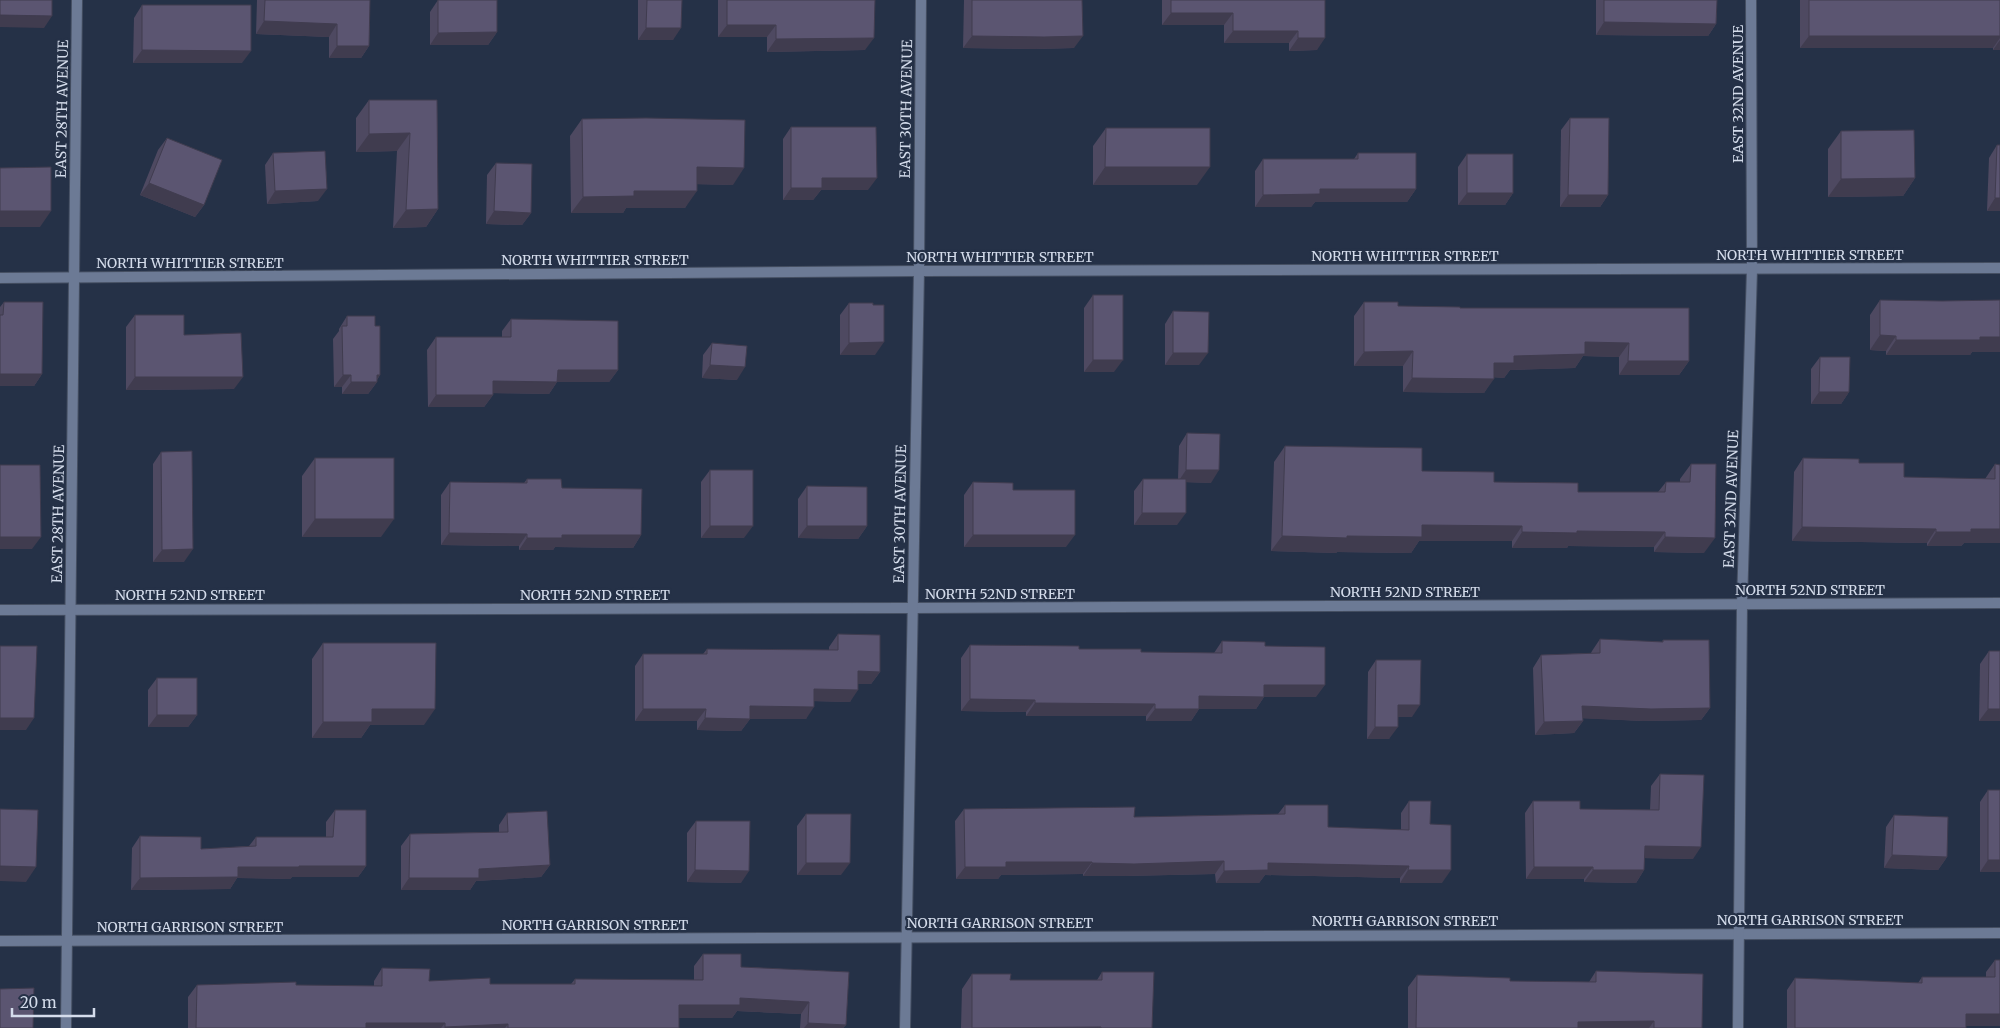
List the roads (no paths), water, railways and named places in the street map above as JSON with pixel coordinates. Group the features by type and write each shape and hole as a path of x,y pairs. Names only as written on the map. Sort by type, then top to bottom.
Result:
{"street":[{"name":"EAST 28TH AVENUE","path":"66,1028 77,0"},
{"name":"EAST 30TH AVENUE","path":"905,1028 905,938 919,271 921,0"},
{"name":"EAST 32ND AVENUE","path":"1738,1028 1742,604 1752,269 1751,0"},
{"name":"NORTH WHITTIER STREET","path":"0,278 919,271 2000,268"},
{"name":"NORTH 52ND STREET","path":"0,610 2000,603"},
{"name":"NORTH GARRISON STREET","path":"0,941 2000,933"}]}
